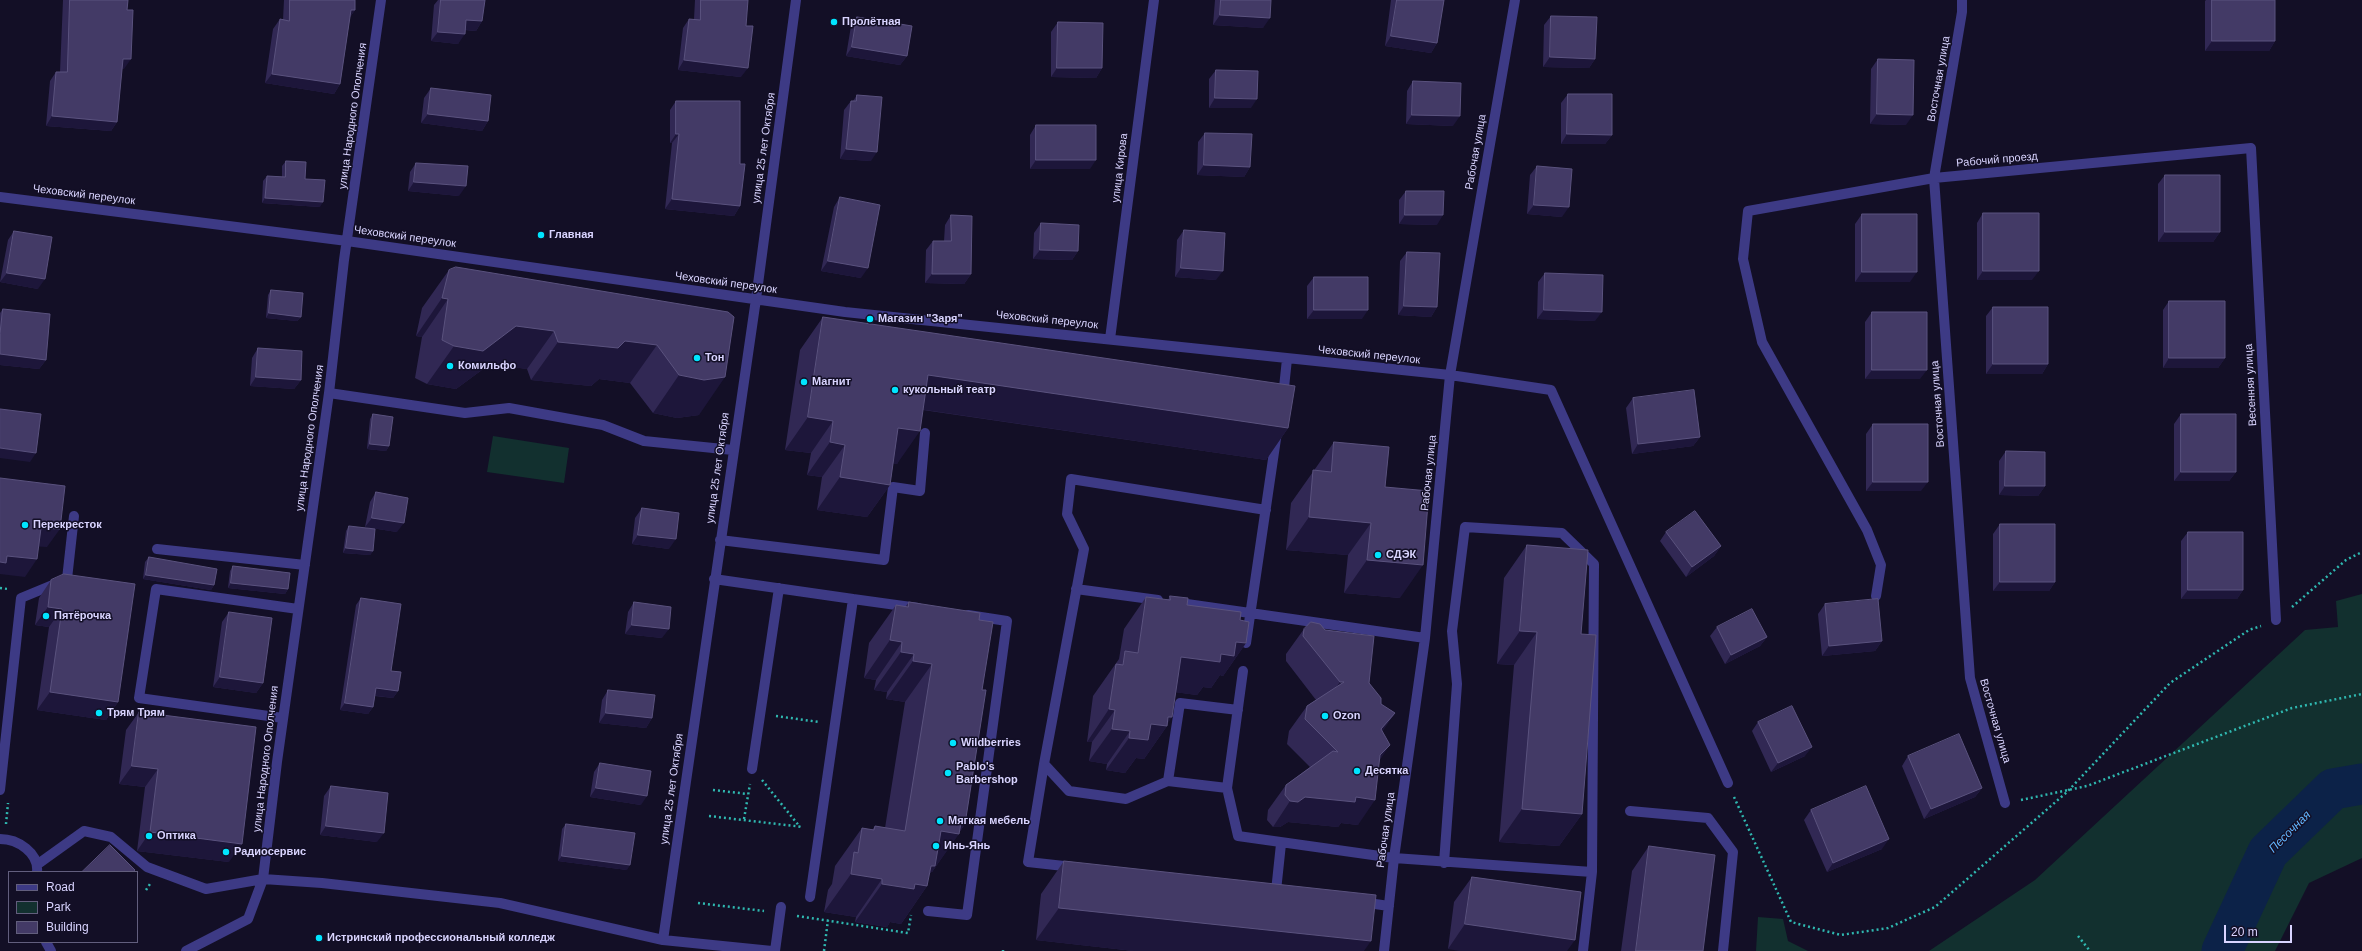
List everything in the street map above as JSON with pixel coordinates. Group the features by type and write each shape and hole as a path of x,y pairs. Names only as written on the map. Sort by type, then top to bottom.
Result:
{"street":[{"name":"улица Народного Ополчения","path":"186,951 248,920 263,878 283,718 329,393 347,241 381,0"},
{"name":"улица 25 лет Октября","path":"663,940 714,579 756,299 796,0"},
{"name":"улица Кирова","path":"1110,338 1154,0"},
{"name":"Рабочая улица","path":"1384,951 1394,858 1425,638 1450,375 1515,0"},
{"name":"Восточная улица","path":"1962,0 1962,12 1934,178 1970,678 2005,803"},
{"name":"Рабочий проезд","path":"1876,596 1881,564 1867,530 1762,342 1743,259 1748,212 1934,178 2251,148"},
{"name":"Весенняя улица","path":"2251,148 2276,620"},
{"name":"Чеховский переулок","path":"0,196 347,241 845,312 1110,338 1287,359 1450,375 1551,390 1728,783"},
{"path":"1281,406 1287,359"},
{"path":"329,393 465,413 509,408 603,425 644,441 733,450"},
{"path":"1246,643 1279,420"},
{"path":"720,540 884,560 893,487 920,491 925,433"},
{"path":"1082,868 1028,862 1044,764 1084,549 1067,514 1072,479 1266,510"},
{"path":"0,790 22,598 67,579 74,516"},
{"path":"1444,863 1457,684 1452,631 1465,527 1562,533 1594,564 1592,872 1583,951"},
{"path":"156,549 304,565"},
{"path":"714,579 930,610"},
{"path":"752,769 779,588"},
{"path":"283,718 139,698 156,589 298,609"},
{"path":"1076,589 1425,638"},
{"path":"810,897 853,599"},
{"path":"928,911 967,915 1006,621 960,614"},
{"path":"1243,672 1227,788 1238,836 1281,844 1394,858 1444,863 1592,872"},
{"path":"1168,781 1180,703 1238,710"},
{"path":"1044,764 1069,791 1126,799 1168,781 1227,788"},
{"path":"1630,811 1708,818 1733,852 1723,951"},
{"path":"0,839 25,846 38,868 84,831 111,837 147,867 206,889 263,878 322,883 500,903 663,940 772,951"},
{"path":"1276,891 1281,844"},
{"path":"1353,901 1389,906"},
{"path":"776,951 780,910"}],"path":[{"path":"1728,783 1791,922 1841,935 1888,928 1935,907 2067,792 2170,683 2249,630 2276,620 2346,560 2362,552"},
{"path":"2005,803 2067,792 2292,708 2362,694"},
{"path":"761,713 835,725"},
{"path":"744,819 752,769"},
{"path":"752,769 800,827"},
{"path":"713,790 748,794"},
{"path":"709,816 744,819 820,830"},
{"path":"698,903 780,910 828,920 908,933 912,909 928,911"},
{"path":"824,951 828,920"},
{"path":"2078,936 2090,951"}],"green space":[{"path":"493,436 569,448 564,483 487,472"},
{"path":"2362,594 2362,858 2309,883 2275,951 1929,951 2035,880 2305,630 2338,627 2336,601"},
{"path":"1758,917 1783,919 1788,941 1808,951 1756,951"}],"building":[{"path":"70,0 128,0 127,10 133,10 131,59 123,59 117,122 52,116 56,72 67,72"},
{"path":"290,0 355,0 355,10 351,10 340,84 272,74 280,19 289,21"},
{"path":"441,0 485,0 482,21 466,20 465,34 438,32"},
{"path":"701,0 748,0 746,26 753,26 748,68 684,60 689,19 700,20"},
{"path":"1221,0 1271,0 1270,18 1220,15"},
{"path":"1397,0 1444,0 1437,43 1391,36"},
{"path":"2212,0 2275,0 2275,41 2212,41"},
{"path":"1551,16 1597,17 1595,59 1550,57"},
{"path":"857,17 912,26 907,56 852,47"},
{"path":"1058,22 1103,23 1102,68 1057,68"},
{"path":"1878,59 1914,60 1913,115 1877,114"},
{"path":"1216,70 1258,71 1257,99 1215,98"},
{"path":"1413,81 1461,83 1460,116 1412,115"},
{"path":"431,88 491,95 488,121 428,114"},
{"path":"1568,94 1612,94 1612,135 1567,134"},
{"path":"857,95 882,97 877,152 846,149 851,101 856,101"},
{"path":"676,101 740,101 740,164 745,164 740,206 672,199 679,134 676,134"},
{"path":"1036,125 1096,125 1096,160 1036,160"},
{"path":"1205,133 1252,134 1250,167 1204,165"},
{"path":"286,161 306,162 305,179 325,180 323,202 265,198 267,176 285,177"},
{"path":"416,163 468,166 466,186 414,182"},
{"path":"1537,166 1572,169 1569,207 1534,205"},
{"path":"2165,175 2220,175 2220,232 2165,232"},
{"path":"1406,191 1444,191 1443,215 1405,215"},
{"path":"840,197 880,205 868,268 828,261"},
{"path":"1983,213 2039,213 2039,271 1983,271"},
{"path":"1862,214 1917,214 1917,272 1862,272"},
{"path":"951,215 972,216 971,274 932,274 933,241 951,241"},
{"path":"1041,223 1079,225 1078,251 1040,250"},
{"path":"1184,230 1225,233 1223,271 1181,268"},
{"path":"14,231 52,237 45,279 7,273"},
{"path":"1407,252 1440,253 1437,307 1404,306"},
{"path":"456,267 728,312 734,317 725,377 704,380 679,375 657,345 625,341 618,348 558,342 554,331 516,326 483,351 454,346 442,340 448,299 442,298 449,270"},
{"path":"1545,273 1603,275 1602,312 1544,310"},
{"path":"1314,277 1368,277 1368,310 1314,310"},
{"path":"271,290 303,293 301,317 269,313"},
{"path":"2169,301 2225,301 2225,358 2169,358"},
{"path":"1993,307 2048,307 2048,364 1993,364"},
{"path":"3,309 50,314 46,360 0,354 0,334"},
{"path":"1872,312 1927,312 1927,370 1872,370"},
{"path":"823,317 1295,386 1288,428 928,375 920,431 898,428 890,485 840,477 845,445 830,442 833,421 808,417"},
{"path":"258,348 302,351 301,380 256,377"},
{"path":"1694,390 1700,437 1638,444 1633,398"},
{"path":"0,409 41,414 36,453 0,448"},
{"path":"373,414 393,417 389,446 370,444"},
{"path":"2181,414 2236,414 2236,472 2181,472"},
{"path":"1873,424 1928,424 1928,482 1873,482"},
{"path":"1334,442 1389,447 1385,487 1429,491 1423,565 1367,560 1371,523 1309,517 1313,470 1331,472"},
{"path":"2006,451 2045,452 2045,486 2005,486"},
{"name":"Перекресток","path":"0,478 65,486 60,529 41,528 37,559 7,556 6,563 0,562"},
{"path":"376,492 408,498 404,523 372,518"},
{"path":"642,508 679,513 676,539 638,535"},
{"path":"1695,511 1721,546 1692,567 1666,532"},
{"path":"2000,524 2055,524 2055,582 2000,582"},
{"path":"349,526 375,529 373,551 346,548"},
{"path":"2188,532 2243,532 2243,590 2188,590"},
{"path":"1527,545 1588,550 1581,634 1596,635 1582,814 1522,809 1537,632 1520,631"},
{"path":"149,557 217,569 214,585 146,575"},
{"path":"233,566 290,573 288,589 231,583"},
{"path":"64,574 135,584 118,702 50,692 62,609 48,607 51,580"},
{"path":"1170,596 1188,598 1187,605 1241,612 1240,620 1249,622 1246,643 1236,642 1234,656 1221,654 1220,662 1181,657 1172,717 1168,717 1167,726 1151,724 1148,740 1129,738 1130,731 1112,729 1115,710 1109,709 1116,664 1123,665 1125,651 1138,653 1146,597 1170,600"},
{"path":"361,598 401,604 391,671 401,672 398,691 376,688 373,707 345,703"},
{"path":"1878,599 1882,641 1829,646 1825,604"},
{"path":"634,602 671,607 669,629 632,625"},
{"path":"909,602 980,613 979,620 993,622 982,690 986,690 965,824 961,823 959,834 941,831 935,866 931,866 927,886 915,884 914,889 882,884 882,879 851,874 854,852 858,853 862,828 874,830 875,826 905,831 932,664 913,661 914,654 901,652 902,642 890,640 896,605 908,607"},
{"path":"1752,609 1767,637 1731,655 1717,627"},
{"path":"229,612 272,618 263,683 220,677"},
{"path":"1311,622 1320,624 1325,630 1374,636 1369,683 1381,698 1381,704 1395,713 1381,729 1390,745 1380,755 1375,800 1356,797 1355,802 1305,797 1298,802 1290,801 1285,795 1286,785 1333,751 1338,752 1305,719 1307,706 1344,682 1340,682 1303,636 1304,629"},
{"path":"608,690 655,695 652,718 606,713"},
{"path":"1792,706 1812,747 1778,763 1758,722"},
{"path":"139,712 256,727 242,844 150,832 158,769 132,766"},
{"path":"1959,734 1982,788 1931,809 1908,756"},
{"path":"600,763 651,771 647,796 596,788"},
{"path":"331,786 388,793 384,833 326,826"},
{"path":"1866,786 1889,839 1833,863 1811,810"},
{"path":"566,824 635,833 630,865 562,856"},
{"path":"110,845 135,870 134,871 83,871"},
{"path":"1649,846 1715,855 1703,951 1636,951"},
{"path":"1064,861 1376,895 1371,941 1059,908"},
{"path":"1472,877 1581,892 1575,940 1465,924"}],"waterway":[{"name":"Песочная","path":"2222,951 2268,852 2333,789 2362,784"}],"place":[{"name":"Пролётная","path":"834,22"},
{"name":"Главная","path":"541,235"},
{"name":"Магазин \"Заря\"","path":"870,319"},
{"name":"Тон","path":"697,358"},
{"name":"Комильфо","path":"450,366"},
{"name":"Магнит","path":"804,382"},
{"name":"кукольный театр","path":"895,390"},
{"name":"Перекресток","path":"25,525"},
{"name":"СДЭК","path":"1378,555"},
{"name":"Пятёрочка","path":"46,616"},
{"name":"Трям Трям","path":"99,713"},
{"name":"Ozon","path":"1325,716"},
{"name":"Wildberries","path":"953,743"},
{"name":"Десятка","path":"1357,771"},
{"name":"Pablo's Barbershop","path":"948,773"},
{"name":"Мягкая мебель","path":"940,821"},
{"name":"Оптика","path":"149,836"},
{"name":"Инь-Янь","path":"936,846"},
{"name":"Радиосервис","path":"226,852"},
{"name":"Истринский профессиональный колледж","path":"319,938"}]}
